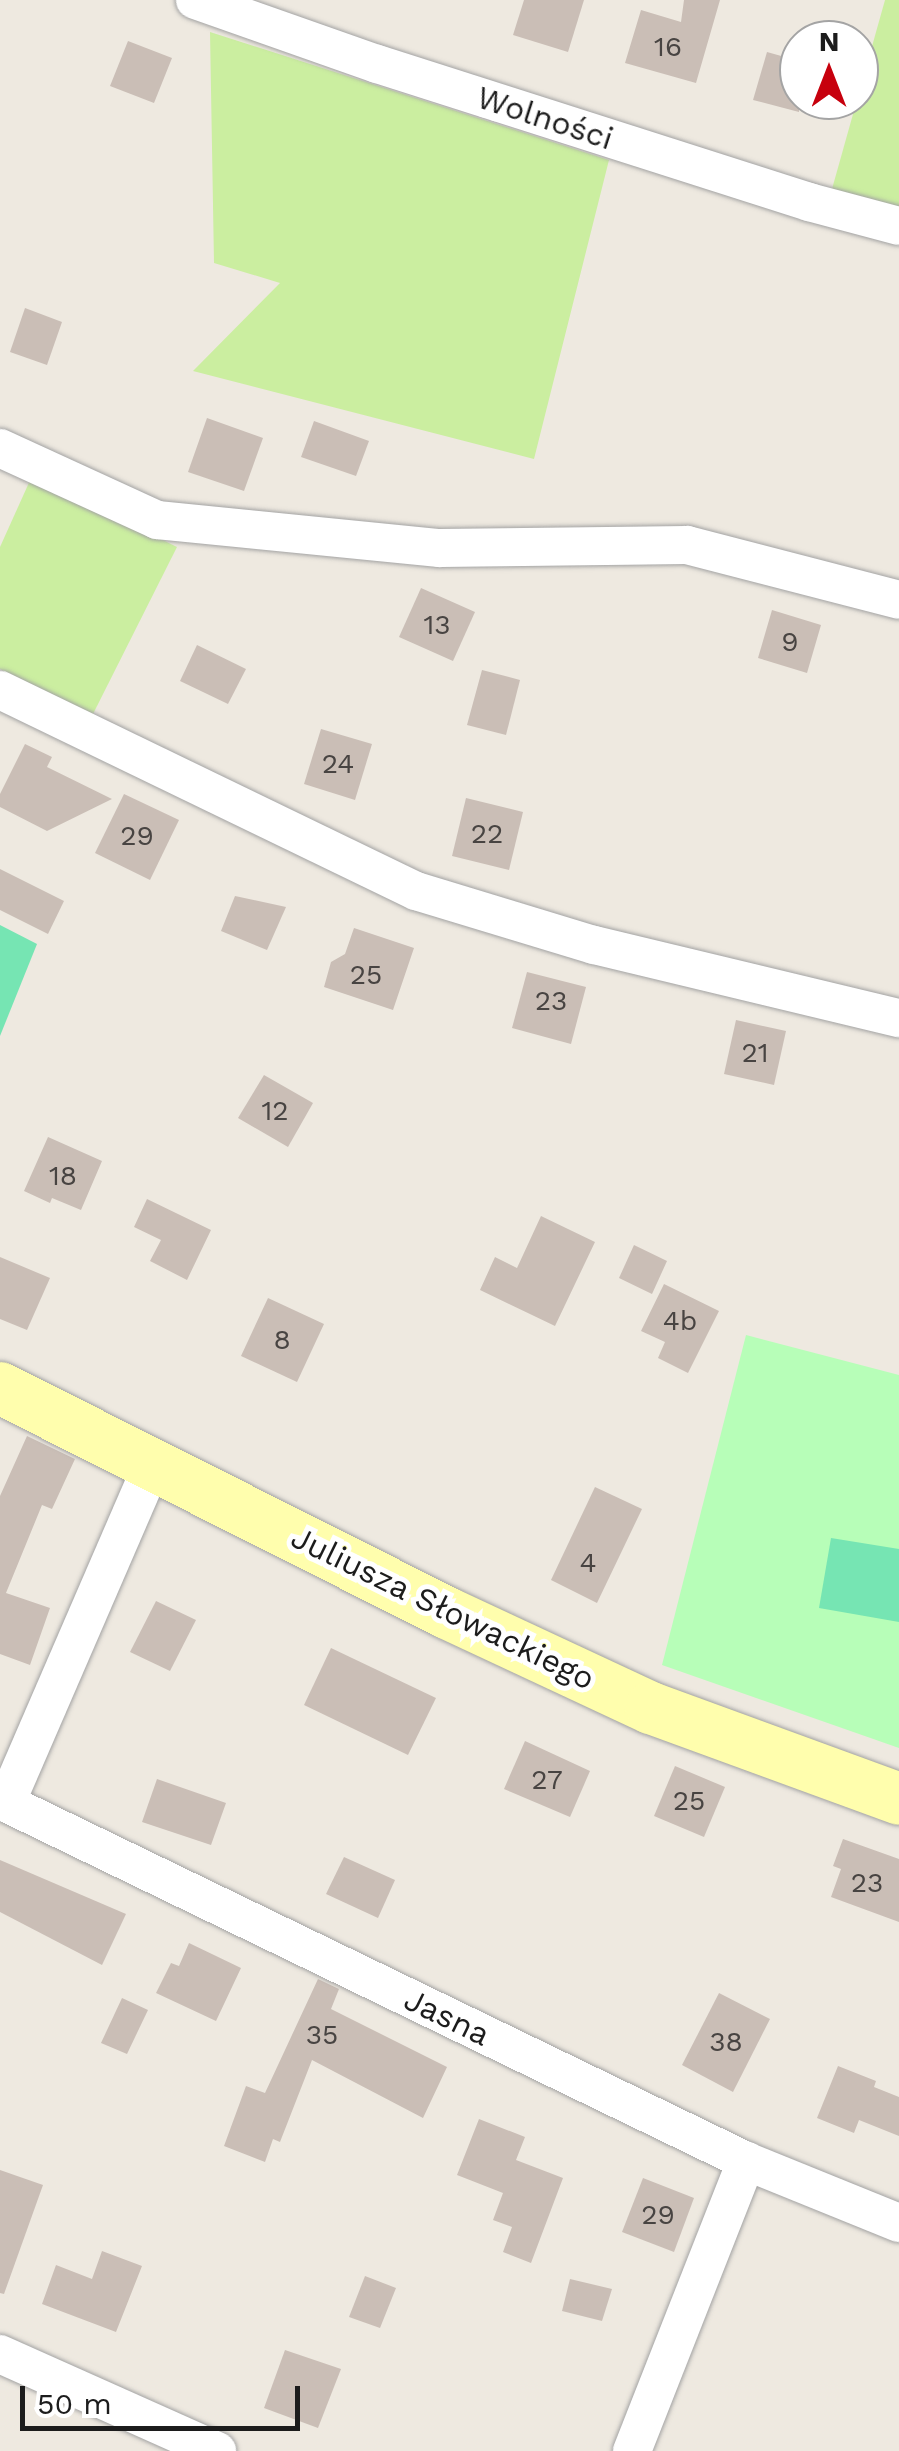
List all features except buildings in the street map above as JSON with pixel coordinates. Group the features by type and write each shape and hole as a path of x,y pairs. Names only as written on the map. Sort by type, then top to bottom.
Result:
{"street":[{"name":"Wolności","path":"195,0 528,112 809,202 899,226"},
{"path":"0,448 157,520 440,548 687,545 899,600"},
{"path":"0,690 416,892 594,945 899,1018"},
{"name":"Juliusza Słowackiego","path":"0,1388 446,1613 651,1708 899,1799"},
{"path":"3,1802 153,1464"},
{"name":"Jasna","path":"3,1802 746,2161 899,2223"},
{"path":"632,2451 746,2161"},
{"path":"0,2354 217,2451"}],"green space":[{"path":"885,0 899,0 899,209 832,189 851,120 879,120 879,21"},
{"path":"210,32 609,160 534,459 193,371 280,283 214,263"},
{"path":"32,476 177,547 92,716 0,669 0,547"},
{"path":"0,925 37,944 0,1036"},
{"path":"746,1335 899,1375 899,1748 662,1665"},
{"path":"831,1538 899,1549 899,1622 819,1608"}]}
